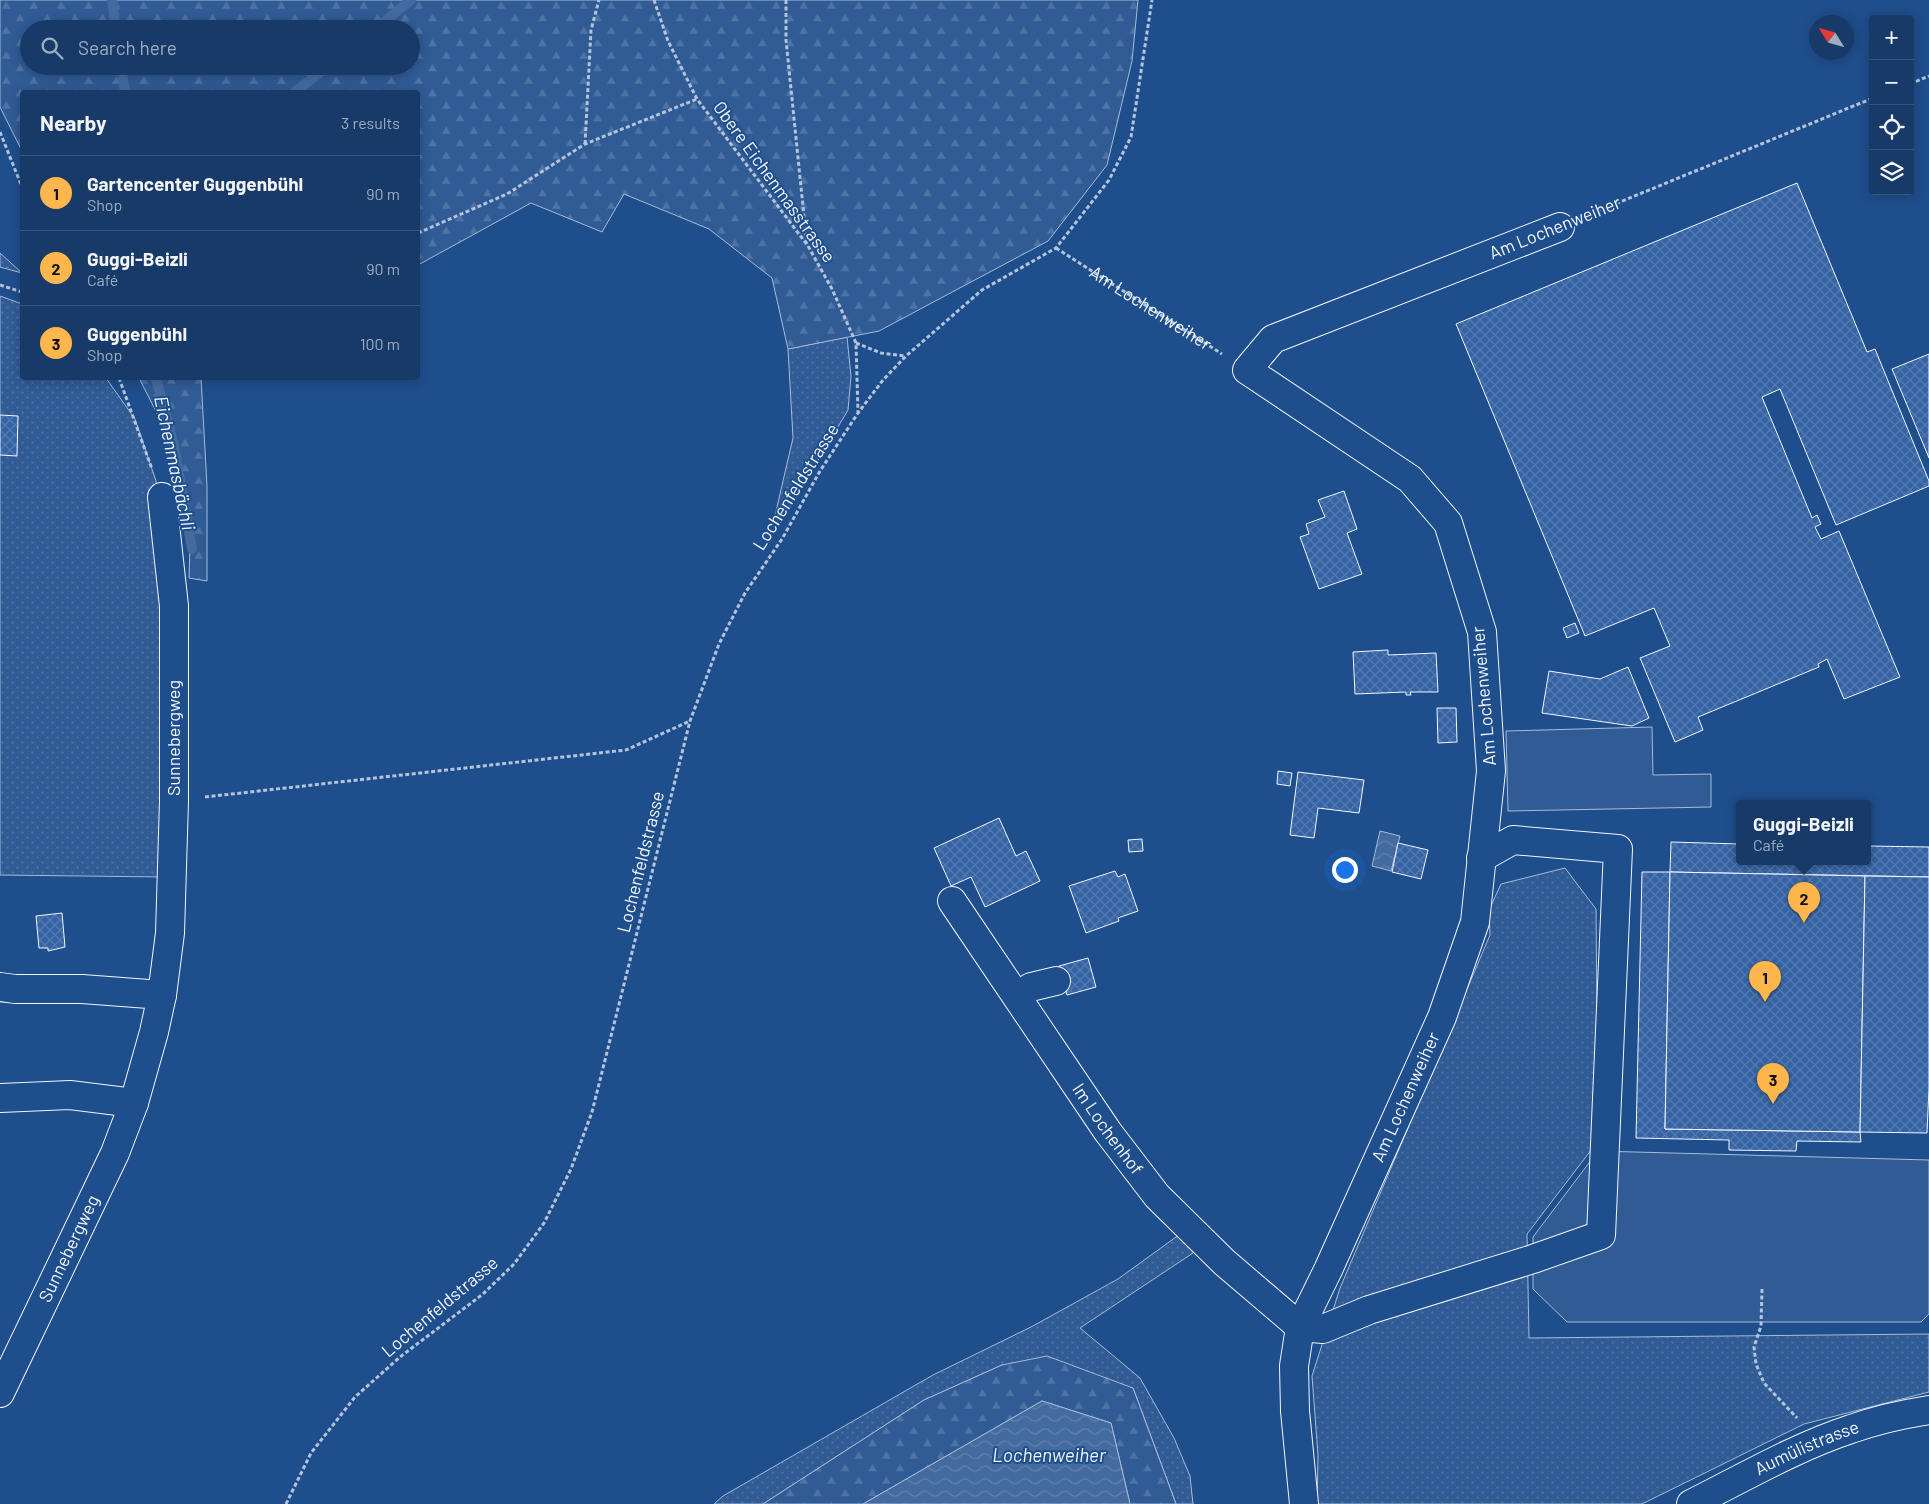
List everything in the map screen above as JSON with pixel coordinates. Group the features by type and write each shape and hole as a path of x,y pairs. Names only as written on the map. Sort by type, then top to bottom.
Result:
{"street":[{"name":"Am Lochenweiher","path":"1304,1504 1295,1411 1294,1366 1300,1327 1328,1270 1442,1018 1475,922 1491,771 1482,632 1448,523 1410,479 1247,370 1273,339 1560,227"},
{"name":"Sunnebergweg","path":"0,1393 115,1153 134,1103 154,1032 162,995 170,933 174,801 174,606 162,497"},
{"path":"1300,1327 1323,1330 1369,1310 1533,1259 1601,1234 1618,849 1513,840 1481,858"},
{"name":"Im Lochenhof","path":"952,900 1108,1132 1157,1196 1224,1262 1300,1327"},
{"path":"1018,996 1031,987 1056,981"},
{"path":"0,987 15,989 82,989 162,995"},
{"path":"0,1098 70,1096 134,1103"},
{"name":"Aumülistrasse","path":"1692,1504 1819,1442 1850,1429 1929,1410"}],"path":[{"path":"585,144 591,30 598,0"},
{"name":"Obere Eichenmasstrasse","path":"654,0 668,41 698,99 808,246 832,289 856,343 858,413"},
{"path":"786,0 786,40 808,246"},
{"path":"1056,248 1109,180 1132,137 1152,0"},
{"path":"1914,82 1929,76"},
{"path":"420,233 506,194 585,144 698,99"},
{"name":"Am Lochenweiher","path":"1560,227 1869,100"},
{"path":"0,132 20,181"},
{"name":"Lochenfeldstrasse","path":"286,1504 310,1453 355,1396 400,1357 483,1294 514,1264 544,1223 571,1169 592,1112 690,721 719,644 745,593 782,539 820,471 858,413 883,380 906,356 982,290 1056,248"},
{"name":"Am Lochenweiher","path":"1056,248 1247,370"},
{"path":"0,285 20,291"},
{"path":"856,343 881,353 906,356"},
{"path":"120,380 162,497"},
{"path":"174,801 626,750 690,721"},
{"path":"1762,1289 1761,1326 1754,1347 1756,1364 1764,1383 1819,1442"}],"green space":[{"path":"0,0 1138,0 1132,61 1107,165 1048,241 879,331 788,349 772,278 709,229 624,194 602,232 531,203 420,264 420,90 20,90 20,147 0,107"},
{"path":"0,253 20,272 0,267"},
{"path":"0,296 20,303 20,380 107,380 135,419 156,481 169,603 164,877 0,875"},
{"path":"847,337 851,376 848,410 780,524 773,524 793,438 788,349"},
{"path":"140,380 201,380 207,486 207,581 189,578 191,517 172,443"},
{"path":"1565,868 1596,909 1598,1141 1527,1234 1529,1338 1929,1334 1929,1392 1804,1424 1642,1504 1317,1504 1318,1455 1312,1376 1340,1288 1490,935 1489,910 1501,884"},
{"path":"1183,1232 1199,1249 1080,1328 1140,1378 1174,1438 1190,1476 1193,1504 1176,1504 1133,1388 1002,1365 924,1400 763,1504 714,1504 723,1496 933,1375 1031,1327 1118,1279"},
{"path":"1047,1356 1133,1388 1176,1504 1130,1504 1111,1423 1042,1401 863,1504 763,1504 924,1400 1002,1365"}],"shaded area":[{"path":"1652,727 1653,775 1711,774 1711,807 1508,811 1506,731"},
{"path":"1598,1151 1929,1160 1929,1314 1921,1322 1567,1322 1533,1289 1533,1237"}],"water":[{"path":"1380,831 1400,836 1391,871 1372,866"},
{"name":"Lochenweiher","path":"1042,1401 1111,1423 1130,1504 863,1504"}],"building":[{"path":"1797,183 1867,352 1875,349 1929,481 1929,486 1836,525 1780,389 1762,397 1812,518 1817,515 1821,524 1815,527 1821,539 1839,531 1900,677 1844,699 1827,659 1818,664 1819,667 1698,717 1703,730 1675,742 1640,658 1670,646 1654,608 1585,636 1456,324"},
{"path":"1929,354 1929,458 1892,369"},
{"path":"0,415 18,416 17,456 0,455"},
{"path":"1344,491 1357,529 1347,533 1362,574 1319,589 1300,537 1309,534 1306,524 1325,517 1318,500"},
{"path":"1575,623 1579,633 1567,638 1563,628"},
{"path":"1388,650 1388,655 1436,653 1438,692 1410,692 1411,695 1406,695 1406,692 1355,694 1353,652"},
{"path":"1628,667 1649,718 1632,726 1542,713 1549,671 1600,679"},
{"path":"1437,708 1456,708 1457,742 1438,743"},
{"path":"1278,771 1292,773 1290,786 1277,784"},
{"path":"1298,772 1364,780 1359,813 1318,808 1314,838 1290,835"},
{"path":"999,818 1016,856 1026,851 1040,881 985,907 971,877 951,886 934,848"},
{"path":"1142,839 1143,851 1129,852 1128,840"},
{"path":"1671,842 1736,844 1736,865 1871,865 1871,846 1929,847 1929,877 1670,872"},
{"path":"1398,843 1428,850 1421,879 1392,872"},
{"path":"1115,871 1118,877 1125,874 1138,911 1118,918 1119,921 1086,933 1069,886"},
{"path":"1642,872 1670,872 1665,1129 1860,1132 1861,1142 1797,1141 1796,1151 1729,1150 1729,1140 1636,1138"},
{"path":"1670,872 1865,876 1860,1132 1665,1129"},
{"path":"1865,876 1929,877 1929,1088 1927,1133 1860,1132"},
{"path":"62,913 65,947 48,951 48,948 39,948 36,916"},
{"path":"1088,958 1096,987 1067,995 1059,966"}],"waterway":[{"name":"Eichenmasbächli","path":"112,0 115,20"},
{"path":"386,20 411,0"},
{"name":"Eichenmasbächli","path":"122,75 125,90"},
{"path":"298,90 317,75"},
{"name":"Eichenmasbächli","path":"157,380 174,446 192,549"}],"place":[{"name":"Guggi-Beizli","path":"1804,923"},
{"name":"Gartencenter Guggenbühl","path":"1765,1002"},
{"name":"Guggenbühl","path":"1773,1104"}]}
